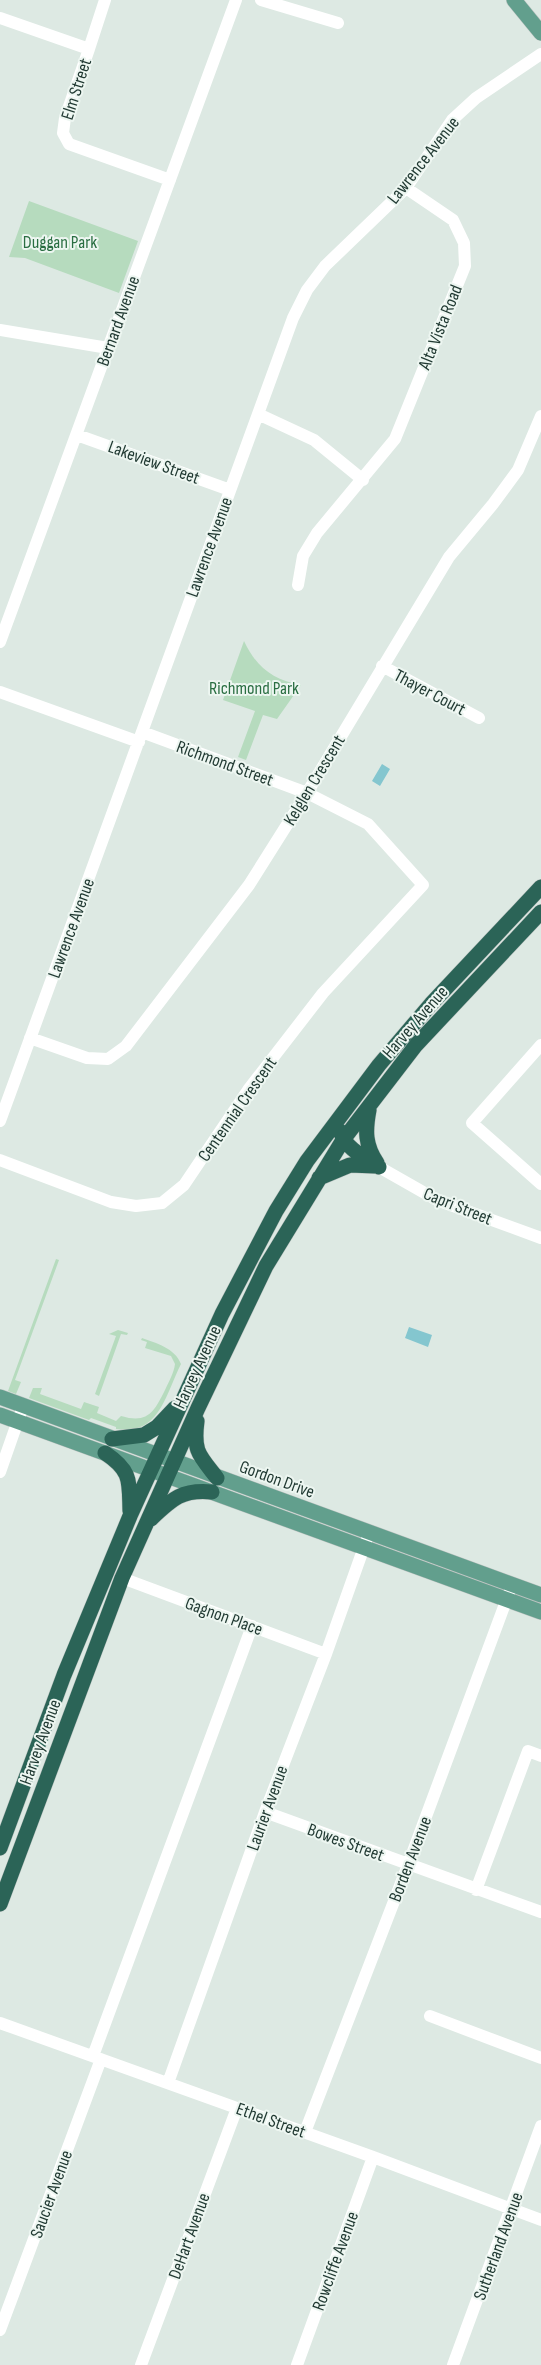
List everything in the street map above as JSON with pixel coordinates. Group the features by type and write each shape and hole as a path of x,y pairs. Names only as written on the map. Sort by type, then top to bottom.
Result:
{"highway":[{"name":"Harvey Avenue","path":"0,1848 64,1675 130,1516 222,1314 272,1218 307,1160 420,1017 541,887"},
{"name":"Harvey Avenue","path":"0,1904 122,1578 198,1408 266,1266 343,1140 416,1044 541,912"},
{"path":"369,1106 365,1132 367,1147 379,1167"},
{"path":"341,1115 339,1130 343,1140 357,1153 379,1167"},
{"path":"319,1178 350,1165 362,1164 379,1167"},
{"path":"130,1516 127,1475 121,1463 108,1446 144,1435 157,1427 183,1399"},
{"path":"146,1524 170,1501 181,1494 215,1485 194,1442 198,1408"}],"main road":[{"path":"514,0 541,33"},
{"name":"Gordon Drive","path":"0,1397 23,1405 108,1446"},
{"name":"Gordon Drive","path":"0,1414 18,1421 108,1446 366,1540 506,1600 541,1612"},
{"name":"Gordon Drive","path":"366,1540 512,1584 541,1595"}],"street":[{"path":"89,49 105,0"},
{"name":"Bernard Avenue","path":"0,642 236,0"},
{"path":"261,0 338,23"},
{"name":"Elm Street","path":"0,18 89,49 65,118 63,134 69,144 170,180"},
{"name":"Lawrence Avenue","path":"0,1121 293,318 307,290 325,266 406,188 452,120 476,98 541,54"},
{"name":"Alta Vista Road","path":"298,585 303,556 317,533 363,480 395,439 465,266 464,243 453,220 406,188"},
{"path":"0,330 108,348"},
{"path":"258,414 314,440 363,480"},
{"name":"Kelglen Crescent","path":"30,1038 87,1058 108,1059 126,1046 249,885 307,793 448,557 493,504 518,470 541,416"},
{"name":"Lakeview Street","path":"77,435 230,490"},
{"name":"Thayer Court","path":"382,666 479,718"},
{"name":"Richmond Street","path":"0,692 307,793 368,824 423,885"},
{"name":"Centennial Crescent","path":"0,1160 111,1202 136,1206 162,1204 184,1185 248,1090 323,993 423,885"},
{"path":"541,1045 472,1123 541,1184"},
{"name":"Capri Street","path":"379,1167 437,1200 541,1238"},
{"path":"0,1472 23,1405"},
{"name":"Laurier Avenue","path":"168,2083 265,1812 326,1654 366,1540"},
{"name":"Gagnon Place","path":"122,1578 326,1654"},
{"name":"Borden Avenue","path":"305,2132 408,1865 512,1584"},
{"name":"Saucier Avenue","path":"0,2330 252,1626"},
{"path":"476,1890 528,1751 541,1756"},
{"name":"Bowes Street","path":"265,1812 541,1912"},
{"path":"430,2016 541,2058"},
{"name":"Ethel Street","path":"0,2023 305,2132 541,2220"},
{"name":"DeHart Avenue","path":"140,2365 237,2108"},
{"name":"Sutherland Avenue","path":"454,2365 541,2126"},
{"name":"Rowcliffe Avenue","path":"297,2365 373,2157"}],"green space":[{"name":"Duggan Park","path":"29,201 138,241 119,293 25,258 9,257"},
{"name":"Richmond Park","path":"244,641 254,658 266,671 282,680 301,685 277,719 263,715 246,760 238,757 255,711 223,700"},
{"path":"56,1259 59,1260 15,1380 21,1382 16,1394 8,1391"},
{"path":"118,1330 128,1333 127,1335 121,1334 99,1396 95,1394 116,1336 109,1334"},
{"path":"142,1338 170,1350 181,1364 159,1411 142,1426 130,1430 116,1429 116,1427 91,1418 89,1420 29,1398 33,1388 42,1388 40,1394 81,1409 84,1402 99,1407 97,1413 116,1421 121,1416 130,1418 144,1417 157,1404 174,1371 175,1364 171,1356 145,1348 147,1342 141,1340"}],"water":[{"path":"382,764 390,769 380,786 372,781"},
{"path":"409,1327 432,1335 428,1347 405,1338"}]}
